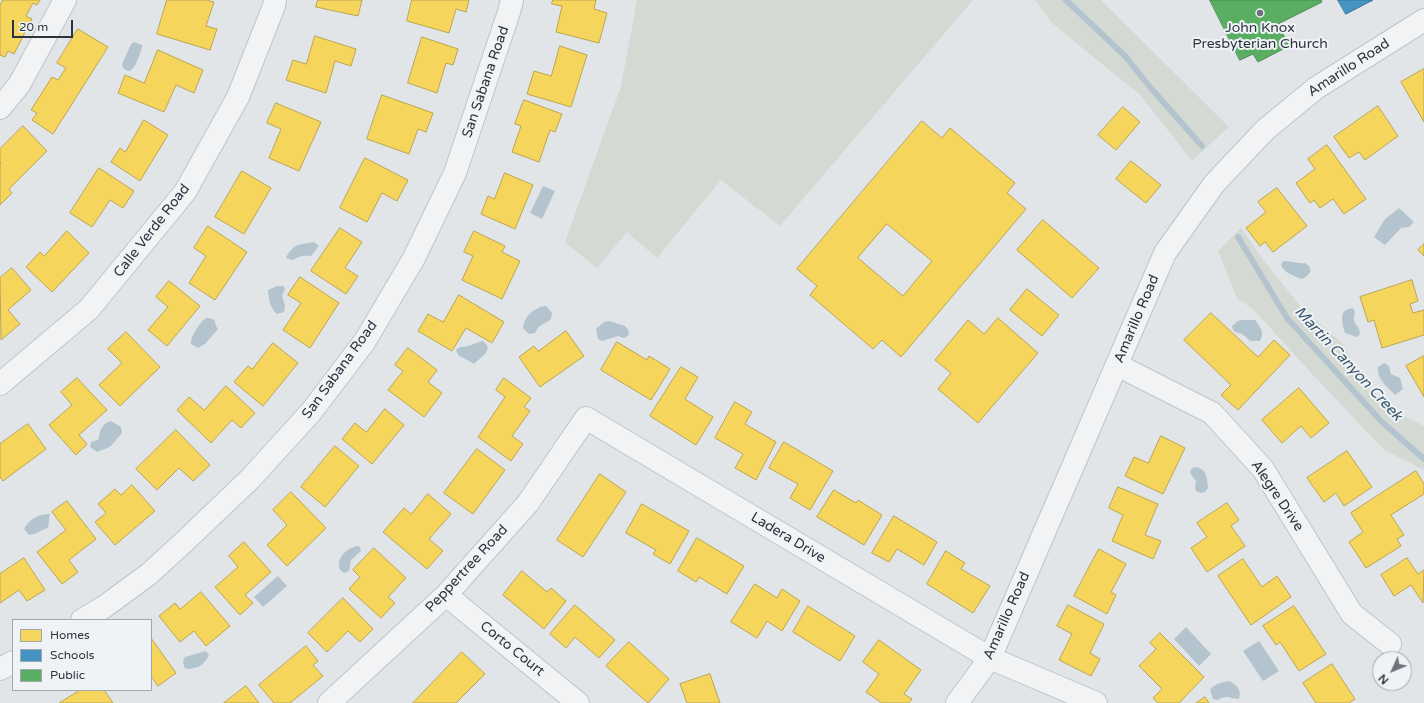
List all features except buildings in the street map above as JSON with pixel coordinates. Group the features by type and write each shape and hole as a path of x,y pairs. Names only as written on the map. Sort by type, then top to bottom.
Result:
{"street":[{"path":"0,108 19,86 65,0"},
{"name":"Calle Verde Road","path":"0,384 89,309 185,192 238,97 274,6 275,0"},
{"name":"San Sabana Road","path":"84,619 104,607 149,574 186,541 251,478 311,412 365,341 414,258 455,174 512,0"},
{"name":"Amarillo Road","path":"957,703 990,658 1165,253 1214,184 1265,130 1316,88 1424,20"},
{"name":"Alegre Drive","path":"1117,365 1212,413 1263,469 1352,614 1390,644"},
{"name":"Ladera Drive","path":"586,418 990,658 1096,703"},
{"name":"Peppertree Road","path":"329,703 446,595 528,503 586,418"},
{"name":"Corto Court","path":"446,595 578,703"},
{"path":"0,669 12,663"}],"shaded area":[{"path":"637,0 973,0 780,226 721,180 657,258 627,232 597,268 565,242 621,86"},
{"path":"1035,0 1101,0 1229,127 1192,161 1141,96 1052,23"},
{"path":"134,42 142,45 142,48 135,65 128,71 123,68 122,64 131,44"},
{"path":"543,186 555,191 542,219 530,213"},
{"path":"1399,208 1414,222 1409,227 1401,228 1385,245 1374,237 1385,219"},
{"path":"1241,228 1264,261 1301,307 1343,344 1363,381 1393,410 1424,426 1424,470 1384,450 1254,310 1237,298 1218,251"},
{"path":"314,242 319,246 311,256 301,256 293,260 286,258 288,253 294,247 301,244"},
{"path":"1283,261 1305,263 1309,266 1311,271 1302,279 1284,270 1281,265"},
{"path":"277,286 284,286 285,290 282,295 285,306 284,312 277,314 270,304 268,290"},
{"path":"546,306 552,313 551,319 541,326 535,333 529,334 523,328 525,320 534,310"},
{"path":"1353,308 1355,312 1354,321 1359,328 1360,334 1357,337 1345,333 1342,317 1344,312"},
{"path":"206,318 214,320 218,329 205,344 198,348 191,344 191,341 196,330"},
{"path":"1255,320 1262,332 1260,341 1250,341 1242,334 1233,330 1232,326 1238,321"},
{"path":"609,321 625,326 629,331 628,336 624,338 618,336 602,341 598,339 596,329 604,322"},
{"path":"483,341 488,347 486,353 474,364 458,355 456,350 460,347"},
{"path":"1384,363 1389,366 1391,374 1400,378 1403,389 1395,395 1383,382 1379,375 1378,367"},
{"path":"111,421 121,427 122,433 110,447 97,452 90,447 91,442 98,440 103,426"},
{"path":"1195,467 1199,468 1206,474 1208,488 1205,492 1201,493 1196,491 1196,481 1191,472 1191,469"},
{"path":"50,514 48,528 29,535 24,529 29,522 35,518"},
{"path":"357,546 360,547 361,551 351,560 349,571 344,573 340,570 340,558 349,549"},
{"path":"278,576 287,586 263,607 254,597"},
{"path":"1186,627 1211,654 1199,666 1174,639"},
{"path":"1259,641 1279,671 1263,681 1243,651"},
{"path":"206,651 209,655 201,665 191,669 184,667 183,661 185,657"},
{"path":"1229,681 1239,690 1239,699 1226,697 1218,700 1213,699 1210,690 1218,684"}],"waterway":[{"name":"Martin Canyon Creek","path":"1066,0 1126,57 1149,86 1202,146"},
{"name":"Martin Canyon Creek","path":"1238,237 1287,318 1382,422 1424,459"}],"place":[{"name":"John Knox Presbyterian Church","path":"1260,13"}]}
